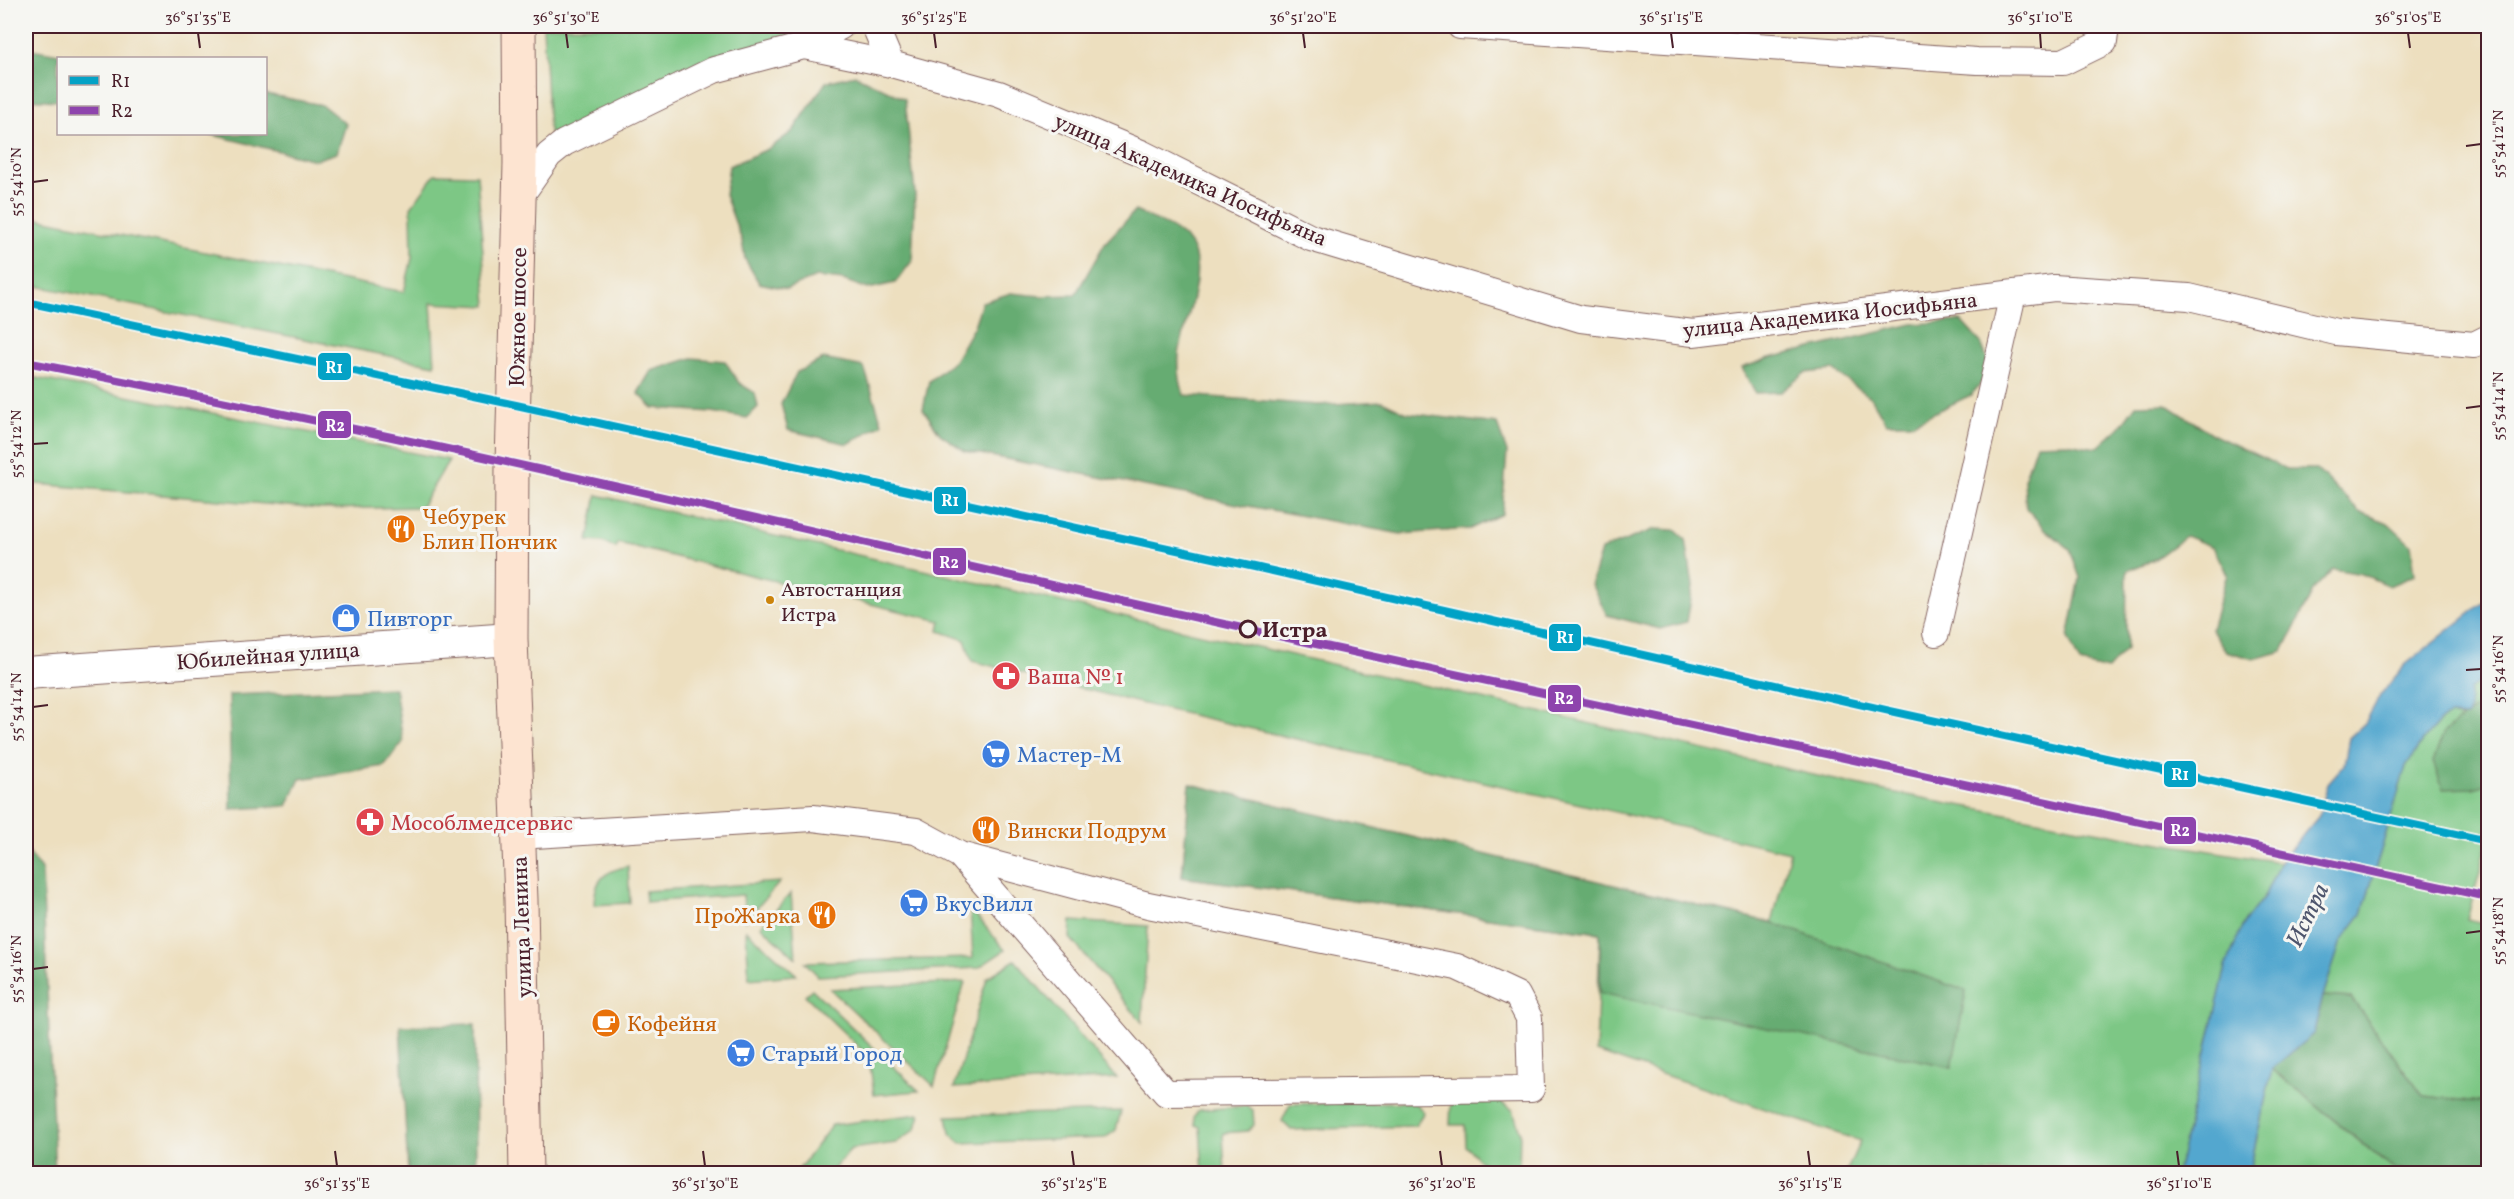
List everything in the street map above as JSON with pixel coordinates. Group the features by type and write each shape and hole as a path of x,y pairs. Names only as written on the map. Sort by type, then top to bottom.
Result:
{"main road":[{"name":"Южное шоссе","path":"511,624 519,198 519,26"},
{"name":"улица Ленина","path":"511,624 526,1173"}],"street":[{"path":"804,46 841,26"},
{"path":"875,26 891,64"},
{"path":"1460,26 1977,61 2063,62 2104,42 2106,26"},
{"name":"улица Академика Иосифьяна","path":"519,198 549,155 564,144 714,70 804,46 891,64 999,94 1119,144 1311,238 1581,320 1693,333 2054,288 2074,288 2189,297 2337,332 2474,345 2488,338"},
{"name":"улица Академика Иосифьяна","path":"1936,633 2013,294"},
{"name":"Юбилейная улица","path":"26,673 511,624"},
{"path":"518,836 813,818 916,831 960,855 1148,905 1457,967 1516,995 1529,1018 1531,1089 1166,1093 960,855"}],"green space":[{"path":"543,26 818,26 795,38 697,62 612,119 580,134 549,133"},
{"path":"26,48 76,57 57,57 57,101 26,99"},
{"path":"855,75 905,99 915,194 912,261 895,283 868,289 843,280 816,277 787,289 759,283 745,259 742,241 725,195 729,166 770,148 793,131 826,82"},
{"path":"267,94 322,105 346,124 337,153 315,160 213,135 267,135"},
{"path":"435,174 477,175 487,306 431,303 435,365 26,284 26,216 404,292 412,258 411,207"},
{"path":"1135,211 1176,231 1187,240 1194,251 1196,279 1194,295 1179,355 1181,386 1184,395 1318,405 1382,401 1407,413 1497,424 1507,452 1502,514 1470,529 1401,534 965,451 940,434 923,409 929,381 954,361 974,326 982,302 1011,293 1041,296 1075,295 1105,243"},
{"path":"1961,321 1981,343 1992,371 1971,395 1913,423 1886,423 1872,399 1833,370 1805,373 1781,392 1755,393 1742,368 1770,358 1913,324"},
{"path":"692,358 725,361 739,383 755,393 758,407 747,418 712,412 653,408 638,393 651,371"},
{"path":"823,359 864,367 882,424 848,444 788,430 781,404 797,372"},
{"path":"26,376 449,460 421,507 322,509 26,483"},
{"path":"2166,404 2212,434 2286,469 2316,469 2360,512 2388,523 2411,544 2415,575 2389,586 2362,574 2333,569 2314,589 2283,651 2254,659 2226,651 2211,629 2227,574 2213,547 2186,536 2155,559 2127,571 2126,649 2107,670 2080,663 2068,638 2080,578 2070,549 2046,530 2026,508 2024,480 2036,444 2067,443 2097,448 2119,428 2136,405"},
{"path":"597,495 1870,788 2148,841 2280,862 2265,895 2243,924 2226,967 2177,1173 1846,1173 1860,1141 1596,1052 1600,933 1182,877 1190,784 1772,923 1790,852 1152,706 972,661 965,640 939,631 941,621 618,543 616,548 602,542 588,541"},
{"path":"1655,529 1675,530 1686,540 1693,586 1687,622 1660,629 1607,615 1591,584 1601,550"},
{"path":"2488,673 2488,842 2467,919 2488,924 2488,1103 2423,1096 2351,998 2323,996 2341,941 2362,914 2406,766 2423,740 2441,720 2449,716 2460,718 2469,711 2470,690"},
{"path":"2488,687 2488,784 2473,788 2443,789 2433,762 2444,732 2478,707"},
{"path":"395,688 403,742 384,766 300,779 287,806 231,809 229,695"},
{"path":"1190,784 1773,923 1966,991 1952,1067 1600,993 1600,933 1182,877"},
{"path":"26,849 42,871 55,1173 26,1173"},
{"path":"628,866 630,903 594,905 596,889 602,878"},
{"path":"780,882 745,921 743,895 646,902 645,891"},
{"path":"791,893 796,958 761,926"},
{"path":"970,908 1005,950 978,968 818,976 805,962 973,958"},
{"path":"1071,921 1148,926 1142,1022 1070,938"},
{"path":"746,930 797,975 749,979"},
{"path":"1015,960 1117,1078 954,1088 987,978"},
{"path":"965,982 934,1086 830,989"},
{"path":"812,989 919,1091 874,1095 869,1057 805,995"},
{"path":"2323,996 2351,998 2423,1096 2488,1103 2488,1173 2394,1169 2272,1069 2314,1033"},
{"path":"475,1024 476,1173 408,1173 400,1026"},
{"path":"2272,1069 2393,1169 2446,1173 2249,1174"},
{"path":"1498,1101 1513,1110 1520,1132 1519,1173 1491,1173 1466,1146 1465,1125 1450,1125 1451,1102"},
{"path":"1414,1102 1424,1112 1415,1126 1291,1130 1282,1121 1290,1104"},
{"path":"1247,1106 1253,1110 1254,1125 1248,1131 1223,1133 1225,1173 1203,1173 1200,1127 1195,1125 1194,1116 1199,1110"},
{"path":"1121,1111 1116,1130 1105,1138 961,1143 950,1133 947,1116"},
{"path":"920,1114 916,1129 896,1143 851,1149 830,1173 796,1173 832,1125"}],"water":[{"path":"2488,599 2488,673 2470,690 2467,717 2449,716 2441,720 2423,740 2406,766 2362,914 2341,941 2314,1033 2272,1069 2249,1173 2177,1173 2226,967 2243,924 2265,895 2280,862 2319,816 2328,783 2344,765 2349,738 2365,723 2381,694 2405,665"}],"transit line":[{"name":"R1","path":"26,302 516,405 1259,568 1890,711 2488,841"},
{"name":"R2","path":"26,362 333,424 1251,630 2488,897"}],"place":[{"name":"Чебурек Блин Пончик","path":"401,529"},
{"name":"Автостанция Истра","path":"770,600"},
{"name":"Пивторг","path":"346,618"},
{"name":"Истра","path":"1248,629"},
{"name":"Ваша № 1","path":"1006,676"},
{"name":"Мастер-М","path":"996,754"},
{"name":"Мособлмедсервис","path":"370,822"},
{"name":"Вински Подрум","path":"986,830"},
{"name":"ВкусВилл","path":"914,903"},
{"name":"ПроЖарка","path":"822,915"},
{"name":"Кофейня","path":"606,1023"},
{"name":"Старый Город","path":"741,1053"}]}
